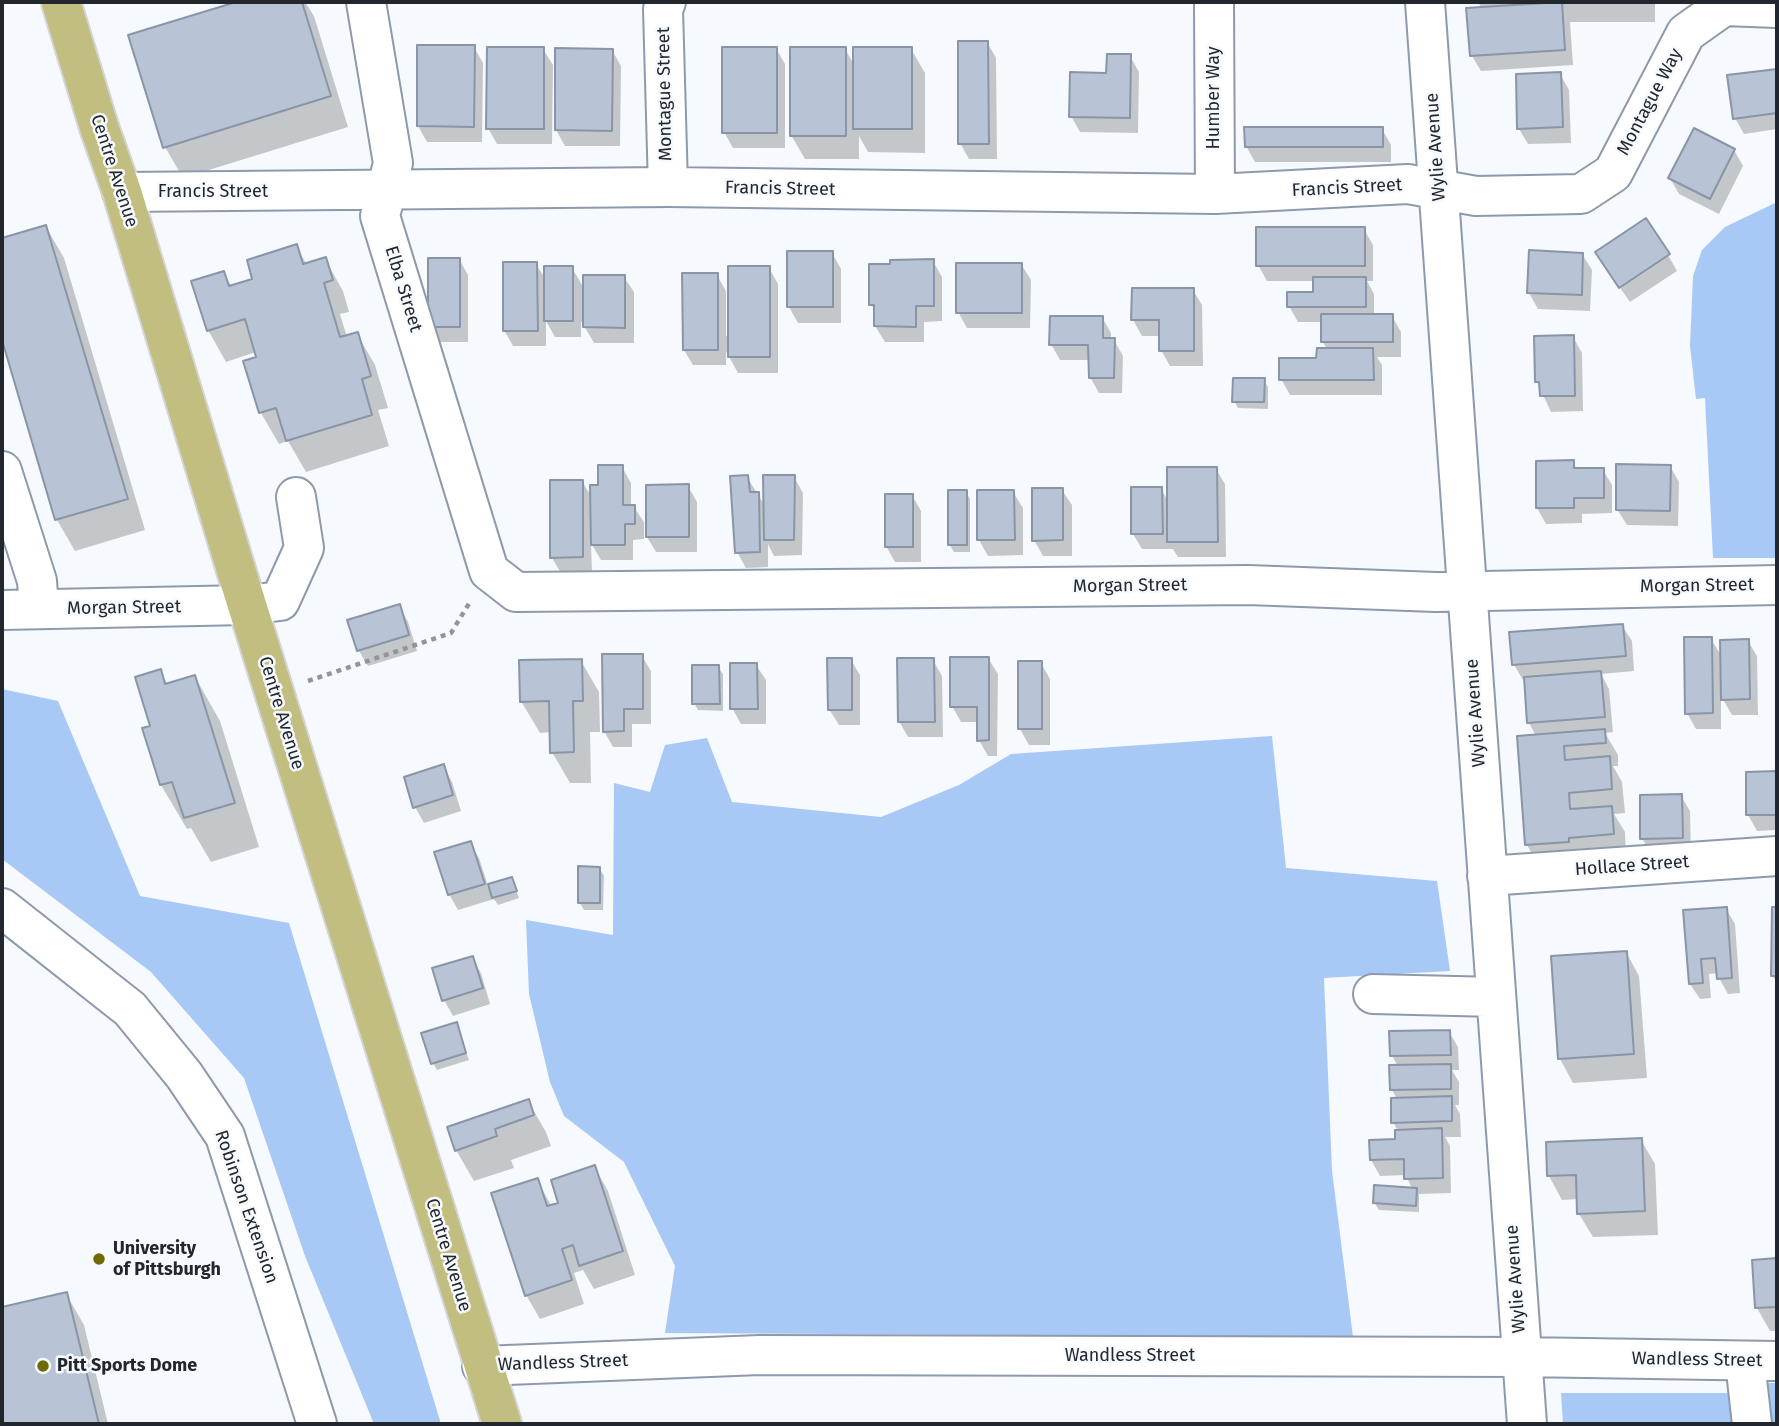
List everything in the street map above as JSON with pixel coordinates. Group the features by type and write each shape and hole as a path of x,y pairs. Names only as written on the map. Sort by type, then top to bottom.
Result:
{"main road":[{"name":"Centre Avenue","path":"61,2 502,1424"}],"street":[{"name":"Elba Street","path":"366,2 393,163 380,216 489,571"},
{"name":"Montague Street","path":"666,2 663,9 668,187"},
{"name":"Humber Way","path":"1214,2 1215,194"},
{"name":"Wylie Avenue","path":"1425,2 1527,1424"},
{"name":"Montague Way","path":"1438,189 1476,195 1581,194 1613,173 1686,33 1724,6 1777,8"},
{"name":"Francis Street","path":"122,192 668,187 1215,194 1408,184 1438,189"},
{"path":"2,471 37,581 39,610"},
{"name":"Morgan Street","path":"2,610 247,605 280,601 304,548 296,497"},
{"name":"Morgan Street","path":"489,571 516,592 1248,585 1436,592 1777,585"},
{"name":"Hollace Street","path":"1487,876 1777,856"},
{"name":"Robinson Extension","path":"2,908 130,1009 184,1074 225,1136 317,1424"},
{"path":"1373,994 1496,997"},
{"name":"Wandless Street","path":"482,1366 760,1355 1522,1357 1761,1362"},
{"path":"1752,1424 1761,1362"}],"path":[{"path":"305,682 451,633"}],"shaded area":[{"path":"1777,202 1777,558 1713,558 1705,398 1696,399 1690,346 1693,276 1702,250 1725,227"},
{"path":"2,689 58,701 140,896 289,923 441,1424 374,1424 305,1256 244,1078 151,972 2,859"},
{"path":"1272,736 1286,868 1437,881 1450,971 1324,978 1332,1171 1353,1337 665,1333 675,1266 624,1162 564,1116 550,1082 529,994 526,920 613,935 614,783 650,792 665,745 707,738 732,802 881,817 959,785 1011,754"},
{"path":"1765,1383 1777,1383 1777,1424 1760,1424"},
{"path":"1561,1393 1737,1393 1740,1424 1563,1424"}],"building":[{"path":"236,2 302,2 331,96 163,148 128,35"},
{"path":"1562,2 1565,50 1470,56 1466,8"},
{"path":"958,41 988,41 989,144 958,144"},
{"path":"417,45 475,45 474,127 417,126"},
{"path":"487,47 544,47 544,129 486,129"},
{"path":"722,47 777,47 777,133 722,133"},
{"path":"790,47 846,47 846,136 790,136"},
{"path":"853,47 912,47 912,129 853,129"},
{"path":"555,48 613,49 612,131 555,130"},
{"path":"1107,54 1131,54 1130,118 1069,117 1070,72 1106,73"},
{"path":"1777,69 1777,113 1733,119 1727,75"},
{"path":"1561,72 1563,127 1517,129 1516,74"},
{"path":"1244,127 1383,127 1383,147 1245,147"},
{"path":"1694,128 1735,149 1710,199 1668,178"},
{"path":"1646,218 1670,254 1619,288 1595,252"},
{"path":"46,225 128,499 55,520 2,340 2,238"},
{"path":"1256,227 1365,227 1365,266 1256,266"},
{"path":"297,244 303,264 326,257 333,280 324,283 340,337 358,332 371,376 362,379 372,415 286,441 276,408 259,413 243,361 256,357 245,319 207,331 191,281 224,271 229,286 252,279 247,260"},
{"path":"1529,250 1583,253 1582,295 1527,293"},
{"path":"787,251 833,251 833,307 787,307"},
{"path":"428,258 460,258 460,327 428,327"},
{"path":"934,259 934,306 916,306 916,327 874,326 874,305 869,305 869,264 890,264 890,260"},
{"path":"503,262 537,262 538,331 503,331"},
{"path":"956,263 1022,263 1022,313 956,313"},
{"path":"544,266 573,266 573,321 544,321"},
{"path":"728,266 770,266 770,357 728,357"},
{"path":"682,273 718,273 718,350 683,350"},
{"path":"583,275 625,275 625,328 583,327"},
{"path":"1313,277 1366,277 1366,307 1287,307 1287,292 1313,292"},
{"path":"1132,288 1194,288 1194,351 1159,351 1159,320 1131,320"},
{"path":"1321,314 1393,314 1393,342 1321,342"},
{"path":"1050,316 1103,316 1103,338 1115,338 1114,378 1089,378 1088,345 1049,345"},
{"path":"1574,335 1575,396 1540,396 1539,382 1535,382 1534,336"},
{"path":"1317,348 1373,348 1374,380 1279,380 1279,358 1316,358"},
{"path":"1233,378 1265,378 1264,402 1232,402"},
{"path":"1574,460 1574,468 1604,468 1604,498 1574,498 1574,508 1536,508 1536,461"},
{"path":"1616,464 1671,465 1670,511 1616,510"},
{"path":"598,465 623,465 623,505 635,505 635,524 625,524 625,545 591,545 590,485 598,485"},
{"path":"1167,467 1217,467 1218,542 1167,542"},
{"path":"748,475 750,492 759,492 760,552 735,553 730,476"},
{"path":"763,475 795,475 794,540 764,540"},
{"path":"550,480 583,480 583,557 550,558"},
{"path":"689,484 689,537 646,537 646,485"},
{"path":"1131,487 1162,487 1163,534 1131,534"},
{"path":"1032,488 1063,488 1063,540 1032,541"},
{"path":"948,490 967,490 967,545 948,545"},
{"path":"977,490 1014,490 1015,540 977,540"},
{"path":"885,494 913,494 913,547 885,547"},
{"path":"400,604 409,635 357,651 347,620"},
{"path":"1623,624 1626,656 1512,665 1509,632"},
{"path":"1684,637 1712,637 1713,713 1685,714"},
{"path":"1749,639 1750,699 1721,700 1720,640"},
{"path":"602,654 643,654 643,709 624,709 624,731 603,732"},
{"path":"950,657 989,657 989,740 977,741 977,707 950,707"},
{"path":"827,658 852,658 852,710 828,710"},
{"path":"897,658 934,658 935,722 898,722"},
{"path":"582,659 583,701 573,701 574,752 550,753 549,701 520,702 519,660"},
{"path":"1018,661 1042,661 1042,729 1018,729"},
{"path":"730,663 757,663 758,709 730,709"},
{"path":"692,665 719,665 720,704 692,704"},
{"path":"161,669 165,684 195,675 235,803 184,818 172,782 160,785 142,728 150,726 135,677"},
{"path":"1601,671 1605,717 1527,723 1524,677"},
{"path":"1605,729 1606,743 1564,746 1565,760 1610,756 1612,789 1569,793 1570,809 1612,806 1614,834 1569,838 1569,842 1525,845 1517,736"},
{"path":"444,764 453,795 413,808 404,777"},
{"path":"1777,771 1777,815 1746,815 1746,772"},
{"path":"1682,794 1683,838 1640,839 1640,795"},
{"path":"471,841 485,884 448,895 434,852"},
{"path":"578,866 600,867 600,903 578,903"},
{"path":"512,877 517,891 492,898 488,884"},
{"path":"1727,907 1732,978 1717,979 1715,958 1701,959 1703,983 1689,984 1683,910"},
{"path":"1772,907 1777,907 1777,976 1771,976"},
{"path":"1627,951 1634,1054 1558,1059 1551,956"},
{"path":"473,956 483,988 442,1001 432,968"},
{"path":"457,1022 466,1053 431,1064 421,1033"},
{"path":"1450,1030 1451,1055 1390,1056 1389,1031"},
{"path":"1451,1064 1451,1089 1390,1090 1389,1065"},
{"path":"1452,1096 1452,1121 1391,1123 1391,1098"},
{"path":"529,1099 534,1115 495,1129 497,1136 455,1151 447,1127"},
{"path":"1442,1128 1443,1178 1404,1179 1404,1159 1370,1160 1369,1140 1395,1139 1395,1130"},
{"path":"1642,1138 1645,1211 1577,1214 1576,1175 1547,1176 1546,1142"},
{"path":"595,1165 623,1251 579,1266 573,1245 562,1249 572,1280 525,1296 491,1193 538,1178 547,1206 558,1203 551,1180"},
{"path":"1374,1185 1417,1188 1416,1206 1373,1203"},
{"path":"1777,1258 1777,1307 1755,1308 1752,1260"},
{"name":"Pitt Sports Dome","path":"67,1292 99,1424 2,1424 2,1307"}],"place":[{"name":"University of Pittsburgh","path":"99,1259"},
{"name":"Pitt Sports Dome","path":"43,1366"}]}
